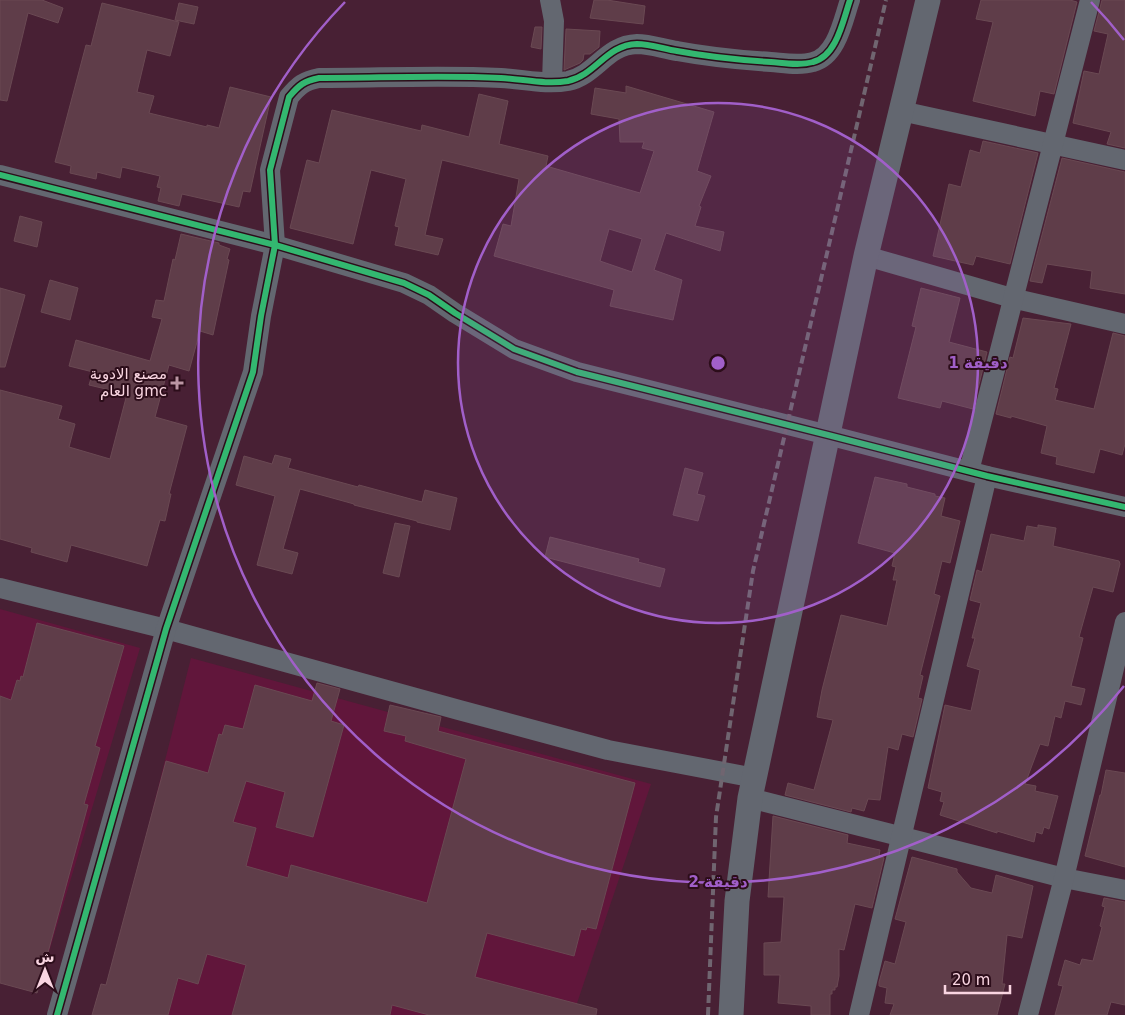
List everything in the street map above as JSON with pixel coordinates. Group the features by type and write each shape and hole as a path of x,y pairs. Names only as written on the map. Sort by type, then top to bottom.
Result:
{"street":[{"path":"550,0 554,21 552,82"},
{"path":"57,1015 166,629 253,372 261,316 275,245 270,170 289,97 306,80 319,78 500,78 552,82 569,81 589,71 612,51 627,45 639,44 735,59 795,63 813,62 828,53 835,42 850,0"},
{"path":"731,1015 737,901 753,788 866,256 928,0"},
{"path":"859,1015 900,837 978,474 1012,298 1090,0"},
{"path":"901,111 1125,160"},
{"path":"0,175 275,245 404,283 429,294 455,313 514,349 577,372 828,434 978,474 1125,507"},
{"path":"866,256 1012,298 1125,324"},
{"path":"0,588 166,629 753,788 900,837 1064,878 1125,890"},
{"path":"1028,1015 1064,878 1125,622"}],"shaded area":[{"path":"0,609 140,648 37,992 0,982"},
{"path":"191,658 651,784 573,1015 107,1015 101,1013"}],"building":[{"path":"0,0 42,0 63,8 58,23 28,13 7,101 0,100"},
{"path":"594,0 607,0 645,6 643,24 590,18"},
{"path":"981,0 1070,0 1077,2 1054,94 1040,91 1035,116 973,101 993,22 976,19"},
{"path":"1102,0 1125,0 1125,148 1107,144 1111,132 1073,123 1084,71 1099,74 1108,34 1094,31"},
{"path":"102,3 179,22 170,56 147,50 137,92 154,96 149,113 207,127 207,125 219,128 230,87 271,97 250,192 243,191 239,207 182,194 179,206 158,201 161,188 157,187 160,176 122,167 120,178 97,172 96,179 70,173 71,166 55,162 86,45 91,46"},
{"path":"179,3 198,7 194,24 175,20"},
{"path":"535,27 542,27 541,49 531,47"},
{"path":"566,29 600,31 599,47 590,54 584,54 583,60 580,63 564,70"},
{"path":"626,86 714,112 697,171 711,176 699,206 701,207 695,226 724,232 720,251 666,233 654,270 682,280 673,320 610,306 614,290 494,256 503,224 511,226 519,179 442,160 425,235 443,239 438,255 395,245 399,227 395,226 406,179 371,170 353,244 290,228 307,160 319,163 332,110 421,131 422,125 469,137 479,94 508,101 499,144 548,156 546,166 640,193 654,151 642,148 644,142 620,142 619,119 591,114 595,88 626,93","holes":["609,229 642,239 632,272 600,261"]},
{"path":"983,141 1038,153 1010,264 976,256 973,265 933,256 949,184 961,187 970,150 980,153"},
{"path":"1062,158 1125,172 1125,294 1090,288 1092,271 1047,264 1042,283 1030,281"},
{"path":"20,216 42,222 37,247 14,241"},
{"path":"181,234 219,243 219,245 230,249 227,259 229,260 213,335 200,331 189,371 169,365 155,417 187,426 169,494 171,494 165,521 160,520 147,566 71,545 67,562 31,552 32,548 0,539 0,390 62,406 58,419 75,424 69,447 110,459 127,394 89,385 93,372 69,366 76,340 150,361 162,319 152,317 156,300 164,301 173,259 175,260"},
{"path":"50,280 78,288 70,320 41,312"},
{"path":"0,288 25,295 5,367 0,367"},
{"path":"921,288 960,298 949,342 987,352 973,409 942,401 940,408 898,398 916,327 912,326"},
{"path":"1023,318 1071,324 1054,388 1058,389 1055,400 1094,409 1113,333 1125,336 1125,444 1122,455 1100,449 1094,473 1056,464 1057,457 1041,453 1047,426 996,414 1010,357 1013,358"},
{"path":"275,455 291,459 288,468 358,487 359,485 422,502 425,490 457,498 450,530 300,489 283,549 298,553 292,574 257,565 275,496 236,485 244,456 272,464"},
{"path":"685,468 703,473 697,494 705,496 698,521 673,515"},
{"path":"875,477 907,484 907,487 945,498 941,516 960,521 950,563 942,561 934,594 940,596 920,675 923,676 918,698 922,699 913,737 902,734 898,750 888,747 880,800 868,799 864,811 852,808 851,812 785,795 788,783 814,790 833,720 817,717 841,615 887,626 897,580 893,580 896,567 892,566 895,553 858,543"},
{"path":"395,523 410,526 399,577 383,573"},
{"path":"1038,525 1056,528 1053,546 1119,561 1120,564 1113,592 1093,587 1079,637 1083,638 1071,686 1085,689 1081,705 1065,701 1061,718 1055,716 1048,746 1040,744 1025,784 1036,786 1035,791 1058,796 1049,829 1044,827 1042,834 1036,832 1034,842 997,831 997,833 940,815 944,802 940,801 942,792 928,788 945,705 971,711 980,670 967,666 975,638 972,638 981,603 970,600 977,570 982,572 991,534 1024,541 1027,526 1038,528"},
{"path":"550,537 639,559 638,562 665,569 660,587 545,557"},
{"path":"37,623 124,646 95,746 100,748 84,804 88,805 37,993 0,983 0,696 11,700 17,680 20,681 21,676 23,677"},
{"path":"317,683 340,689 331,721 344,725 313,837 276,827 285,792 246,781 233,822 256,828 246,866 288,878 291,865 427,903 466,759 405,741 406,736 384,731 390,705 441,717 438,731 635,783 596,929 587,927 586,930 581,929 574,956 487,933 475,977 597,1009 596,1015 429,1015 392,1005 390,1015 232,1015 246,965 207,954 198,984 178,978 168,1015 92,1015 101,984 106,985 166,761 208,773 219,734 222,735 225,725 243,729 255,685 312,701"},
{"path":"1106,770 1125,773 1125,867 1085,856"},
{"path":"773,816 848,835 847,843 880,850 879,856 884,858 872,908 855,904 844,950 839,949 839,976 837,987 830,994 830,1015 811,1015 811,1006 778,1003 780,975 764,975 764,943 781,942 784,897 768,897"},
{"path":"912,857 957,869 957,872 971,888 992,893 996,875 1033,886 1022,938 1007,935 1002,984 1005,984 997,1015 890,1015 894,1004 885,1003 887,988 879,986 879,982 885,961 895,964 906,922 895,919"},
{"path":"1104,898 1125,902 1125,1005 1111,1002 1107,1015 1055,1015 1063,986 1058,985 1065,960 1080,965 1082,959 1093,961 1102,927 1100,926 1105,907 1102,906"}],"railway":[{"path":"708,1015 716,817 753,571 886,0"}],"cycle path":[{"path":"57,1015 166,629 253,372 261,316 275,245 270,170 289,97 302,84 319,78 455,77 501,78 543,82 568,81 586,73 617,49 637,44 724,58 803,64 813,62 828,53 842,27 850,0"},
{"path":"0,175 275,245 404,283 429,295 514,349 577,372 987,476 1125,507"}],"place":[{"name":"مصنع الادوية العام gmc","path":"177,383"}]}
